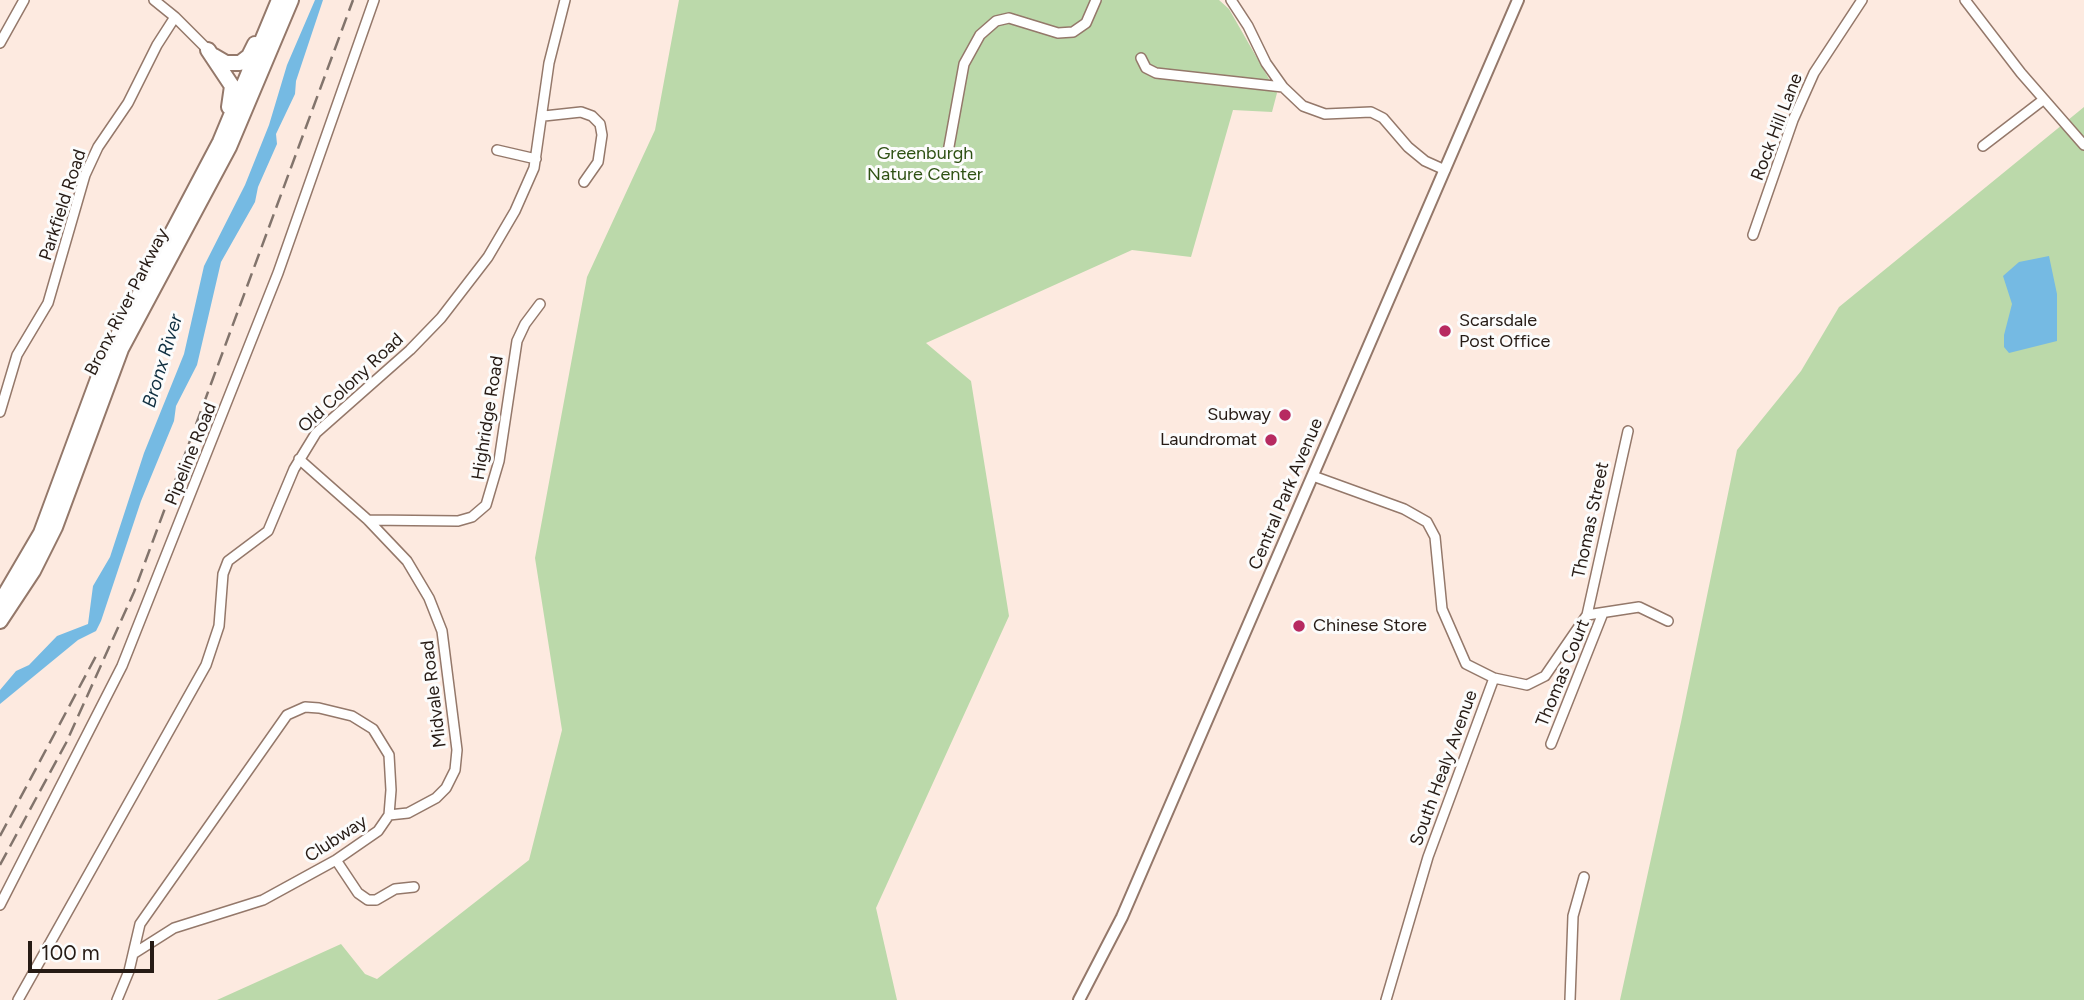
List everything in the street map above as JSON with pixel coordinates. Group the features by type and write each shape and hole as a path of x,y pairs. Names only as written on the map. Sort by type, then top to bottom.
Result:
{"highway":[{"path":"208,50 226,63 243,62 251,53 278,0"},
{"name":"Bronx River Parkway","path":"0,603 27,560 48,518 111,345 232,115 278,0"},
{"name":"Bronx River Parkway","path":"0,621 29,578 55,527 118,355 232,140 290,0"},
{"path":"176,224 233,95 229,79 208,50"}],"main road":[{"name":"Central Park Avenue","path":"1079,1000 1117,928 1518,0"}],"street":[{"path":"0,43 24,0"},
{"path":"154,0 176,17 208,50"},
{"name":"Pipeline Road","path":"0,905 101,710 136,633 278,273 374,0"},
{"name":"Old Colony Road","path":"18,1000 206,665 219,626 226,566 238,551 268,531 299,459 316,433 418,342 456,300 488,257 516,211 536,159 544,116 549,63 565,0"},
{"path":"948,152 964,64 984,31 996,21 1009,18 1058,33 1073,32 1086,23 1096,0"},
{"path":"1231,0 1248,26 1266,63 1283,87 1303,106 1325,114 1371,112 1383,118 1408,148 1425,161 1444,170"},
{"name":"Rock Hill Lane","path":"1753,235 1793,120 1814,73 1862,0"},
{"path":"1965,0 2043,100 2084,145"},
{"name":"Parkfield Road","path":"0,412 17,355 48,303 88,168 176,17"},
{"path":"1141,58 1146,68 1156,73 1283,87"},
{"path":"1983,146 2043,100"},
{"path":"544,116 581,112 592,116 600,124 602,135 598,163 584,181"},
{"path":"497,150 536,159"},
{"name":"Highridge Road","path":"369,520 458,521 472,517 482,509 496,479 517,341 525,324 540,304"},
{"name":"Thomas Street","path":"1494,678 1522,685 1541,680 1587,615 1628,431"},
{"name":"Midvale Road","path":"299,459 369,520 415,573 439,621 447,653 457,750 455,770 442,794 408,813 389,815"},
{"name":"South Healy Avenue","path":"1313,475 1404,509 1427,522 1435,537 1439,597 1444,615 1466,664 1494,678 1430,849 1386,1000"},
{"path":"1587,615 1639,607 1668,621"},
{"name":"Thomas Court","path":"1550,744 1603,613"},
{"name":"Clubway","path":"117,1000 133,954 135,934 145,915 249,772 281,720 292,711 305,707 352,716 373,729 388,755 391,790 389,815 378,831 336,860 253,905 174,928 133,954"},
{"path":"336,860 358,893 368,900 376,900 395,889 414,887"},
{"path":"1570,1000 1573,916 1584,877"}],"green space":[{"name":"Greenburgh Nature Center","path":"679,0 1219,0 1229,9 1277,93 1272,112 1233,110 1191,257 1132,250 926,343 971,381 1009,616 876,908 897,1000 217,1000 341,944 365,974 377,979 529,860 562,730 535,558 587,277 655,130"},
{"path":"2084,107 2084,1000 1620,1000 1737,450 1801,371 1839,307"}],"water":[{"path":"315,0 323,0 296,81 295,94 276,134 277,144 258,187 255,202 221,262 197,365 176,406 174,421 141,501 101,621 96,631 78,640 0,704 0,690 16,671 29,665 57,636 88,624 93,586 110,557 144,453 184,354 204,266 245,185 269,125 287,65"},
{"path":"2049,256 2057,294 2057,341 2009,353 2004,347 2004,335 2012,304 2003,276 2019,262"}],"railway":[{"path":"0,865 66,743 134,592 353,0"},
{"path":"0,836 96,656"}],"place":[{"name":"Scarsdale Post Office","path":"1445,331"},
{"name":"Subway","path":"1285,415"},
{"name":"Laundromat","path":"1271,440"},
{"name":"Chinese Store","path":"1299,626"}],"water label":[{"name":"Bronx River","path":"163,361"}]}
